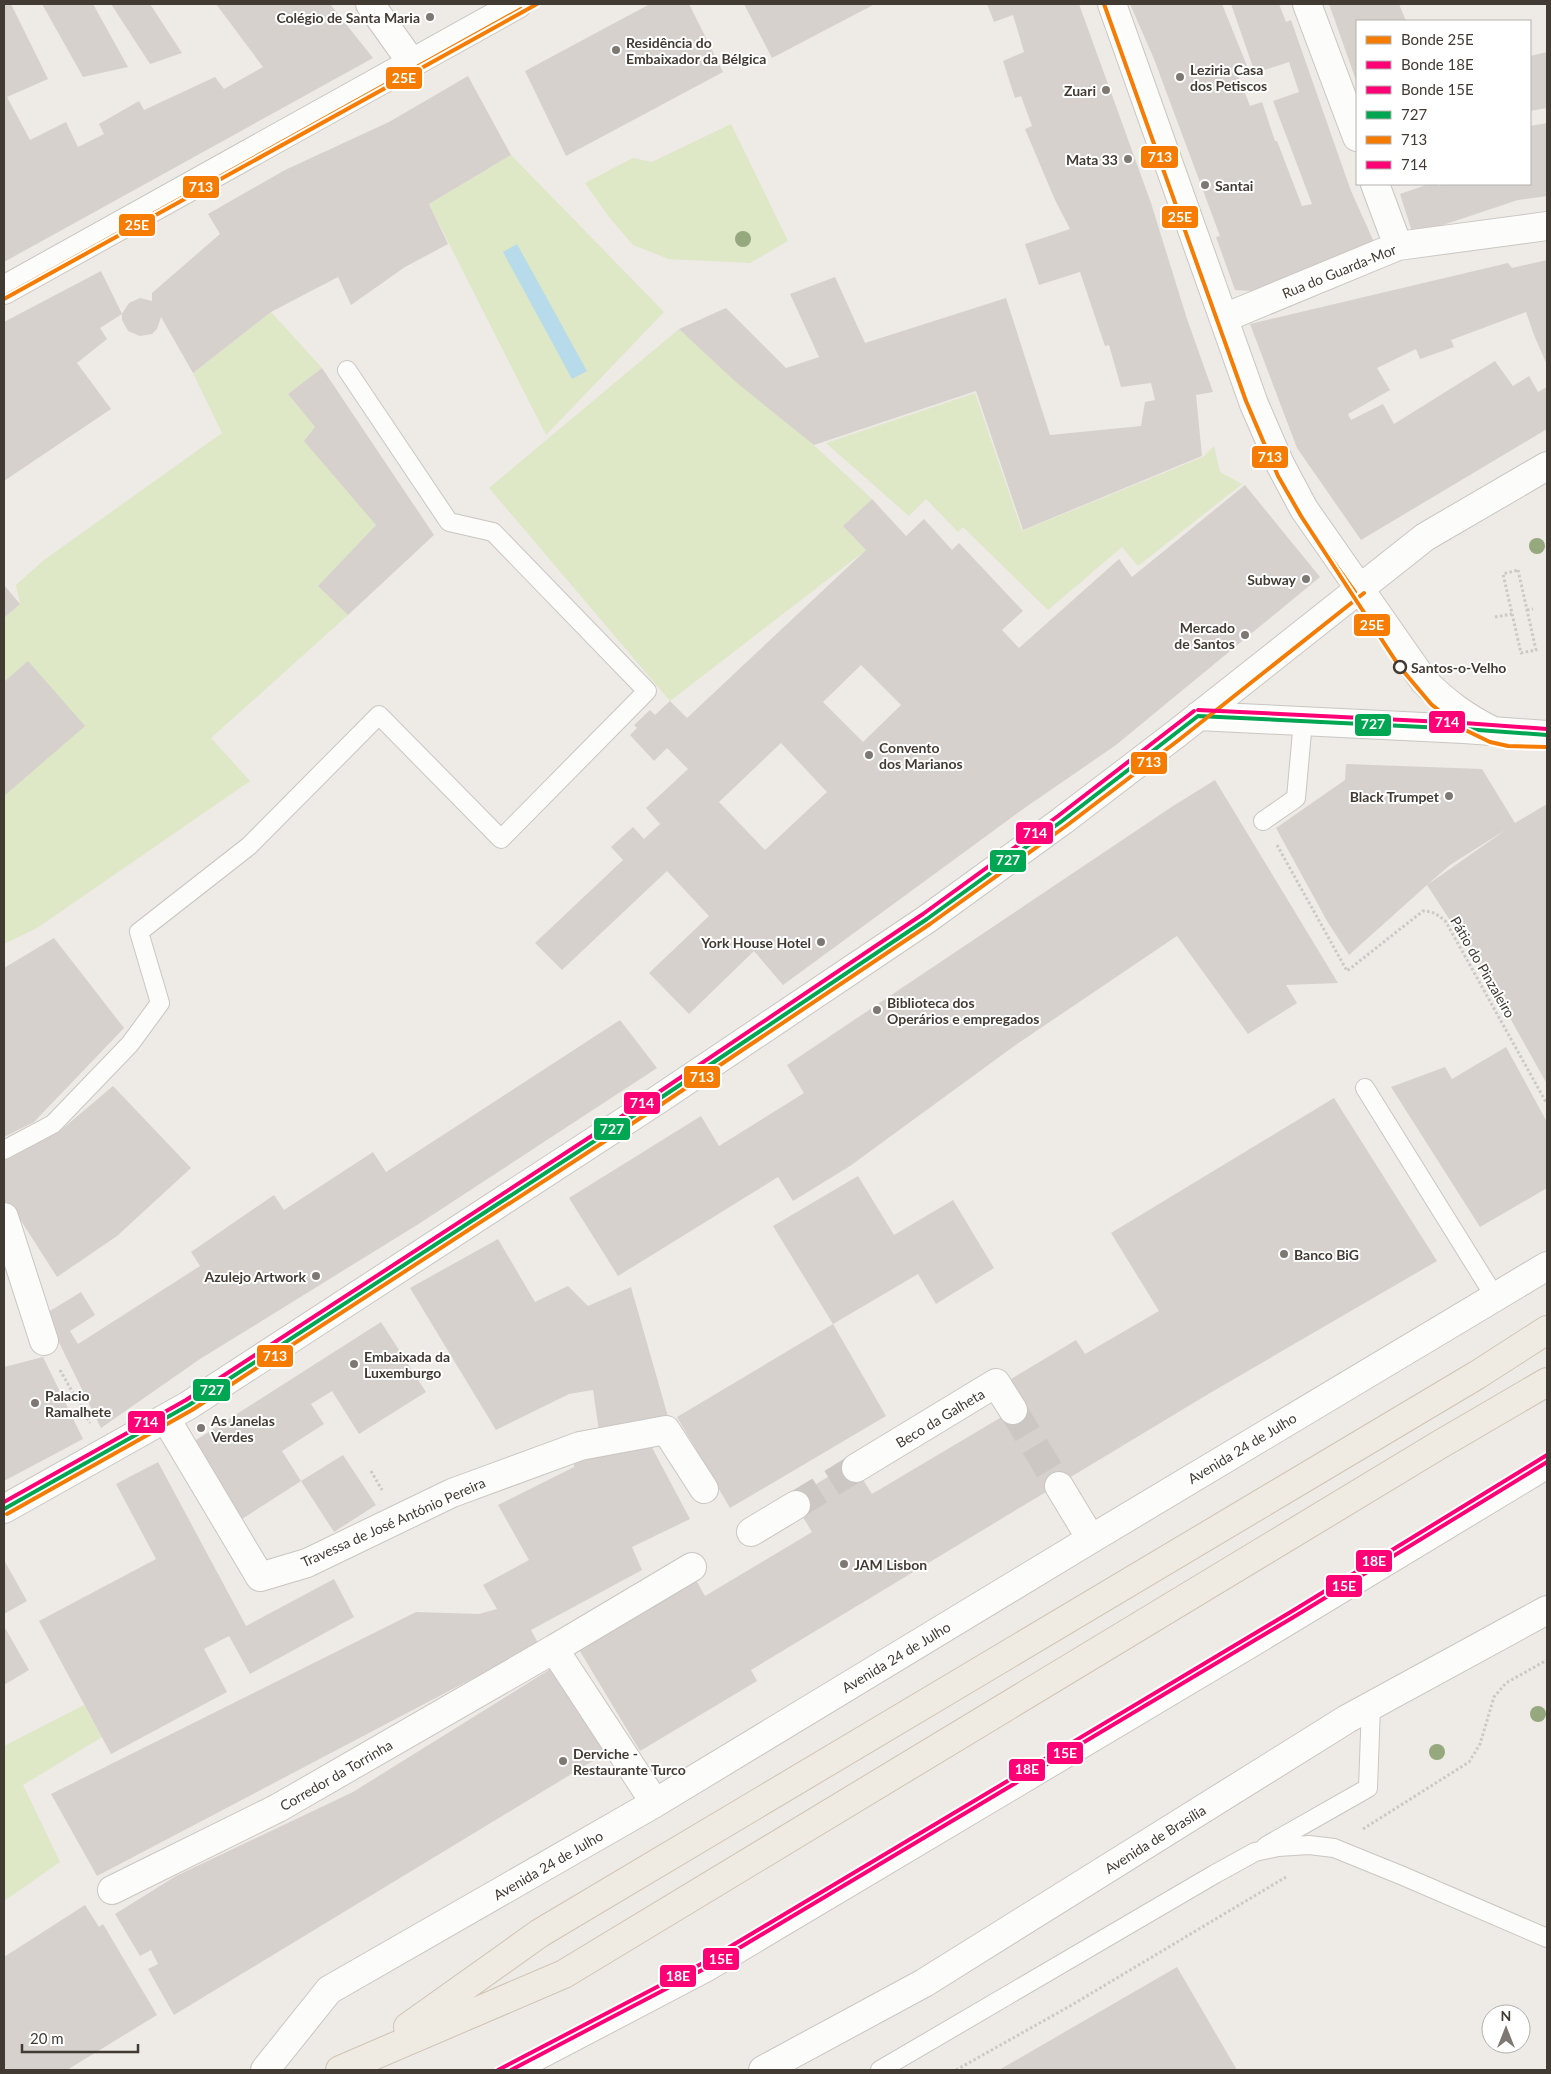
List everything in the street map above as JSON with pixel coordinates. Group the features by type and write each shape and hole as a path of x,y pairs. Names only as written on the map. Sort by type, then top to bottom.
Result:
{"main road":[{"path":"366,2058 540,1933 1477,1375 1547,1330"},
{"path":"340,2070 564,1974 1439,1445 1547,1382"}],"street":[{"path":"370,4 412,63"},
{"path":"4,290 518,4"},
{"path":"1112,4 1254,404 1280,464 1304,509 1424,681 1445,703 1493,731"},
{"path":"1307,4 1356,133"},
{"path":"1375,185 1398,246"},
{"name":"Rua do Guarda-Mor","path":"1224,318 1398,246 1547,226"},
{"path":"4,1509 166,1419 659,1099 927,919 1062,821 1425,537 1547,466"},
{"path":"1198,716 1547,735"},
{"path":"4,1217 44,1341"},
{"name":"Avenida 24 de Julho","path":"264,2070 329,1990 655,1803 1547,1266"},
{"name":"Beco da Galheta","path":"856,1468 996,1383 1013,1410"},
{"name":"Travessa de José António Pereira","path":"166,1419 260,1578 307,1563 452,1493 580,1446 666,1430 704,1489"},
{"path":"1059,1486 1091,1539"},
{"path":"751,1532 796,1504"},
{"path":"655,1803 554,1649 692,1567"},
{"name":"Avenida de Brasília","path":"763,2070 924,1983 1339,1725 1547,1610"},
{"name":"Corredor da Torrinha","path":"112,1890 278,1808 554,1649"}],"lane":[{"path":"4,1150 53,1124 130,1044 160,1003 138,932 249,846 379,715 501,839 647,691 493,532 449,522 347,370"},
{"path":"1263,821 1296,798 1303,721"},
{"path":"1365,1088 1495,1297"},
{"path":"520,2070 708,1972 1246,1652 1547,1470"},
{"path":"880,2070 1368,1788 1371,1706"},
{"path":"1255,1852 1278,1846 1309,1845 1334,1848 1547,1938"}],"path":[{"path":"1518,570 1527,610 1536,650 1521,653 1504,574 1518,570"},
{"path":"1527,610 1533,609"},
{"path":"1495,617 1512,614"},
{"name":"Pátio do Pinzaleiro","path":"1263,821 1347,971 1423,911 1430,911 1446,922 1547,1104"},
{"path":"44,1341 106,1452"},
{"path":"1399,1806 1469,1762 1480,1744 1494,1697 1506,1683 1547,1660"},
{"path":"956,2070 1070,2006 1288,1876"}],"green space":[{"path":"731,124 788,241 750,263 669,259 633,245 609,217 585,183 633,158 652,162"},
{"path":"511,155 664,312 546,435 429,204"},
{"path":"271,312 322,368 288,394 315,427 376,525 318,586 348,615 211,738 250,781 37,928 4,944 4,618 20,604 16,585 44,560 222,433 193,373"},
{"path":"679,329 805,437 872,499 843,526 866,550 670,701 489,488"},
{"path":"975,393 1022,531 1203,457 1214,446 1220,472 1242,484 1138,566 1122,547 1048,610 963,527 958,532 926,499 909,516 826,443"},
{"path":"84,1705 102,1737 23,1785 60,1862 4,1901 4,1746"}],"water":[{"path":"517,244 587,371 572,379 503,252"}],"building":[{"path":"4,4 11,4 48,79 7,97 30,140 66,122 78,147 104,134 99,124 139,101 144,110 215,77 224,89 263,67 216,4 330,4 373,58 4,262"},
{"path":"42,4 93,4 128,67 83,77"},
{"path":"111,4 150,4 182,53 150,64"},
{"path":"650,4 689,4 723,72 566,156 525,71"},
{"path":"744,4 875,4 772,58"},
{"path":"987,4 1079,4 1151,203 1187,319 1213,392 1196,395 1202,456 1023,530 976,391 814,445 737,383 679,329 726,308 786,368 819,357 790,294 835,277 865,343 1006,298 1050,435 1141,426 1145,402 1155,400 1151,383 1121,387 1109,345 1105,346 1080,272 1039,285 1025,244 1070,229 1055,200 1025,129 1032,126 1021,96 1015,98 1003,61 1024,52 1013,15 994,22"},
{"path":"1130,4 1222,4 1247,66 1236,70 1250,106 1262,102 1275,141 1277,141 1302,206 1312,204 1273,101 1299,92 1289,62 1255,73 1231,4 1279,4 1286,22 1291,20 1351,191 1374,242 1320,263 1322,274 1266,292 1235,290 1216,237 1220,236 1154,59"},
{"path":"1329,4 1399,4 1406,20 1356,20 1356,80"},
{"path":"1547,52 1547,108 1531,111 1531,56"},
{"path":"468,76 511,155 429,204 448,244 405,267 351,305 338,277 271,312 193,373 161,317 157,329 152,334 140,336 128,331 122,320 122,314 129,303 140,298 152,301 152,293 220,234 208,214 285,170 389,122"},
{"path":"1547,123 1547,196 1518,200 1413,235 1400,194 1426,185 1531,185 1531,126"},
{"path":"1547,260 1547,365 1526,312 1451,340 1454,347 1420,359 1416,349 1377,368 1390,390 1348,414 1351,420 1383,404 1394,424 1495,361 1513,386 1529,376 1538,392 1547,387 1547,429 1361,540 1297,448 1250,324 1508,263 1512,268"},
{"path":"101,271 122,314 100,328 107,339 77,363 111,409 4,481 4,322"},
{"path":"322,368 434,535 348,615 318,586 376,525 304,441 315,427 288,394"},
{"path":"1245,485 1320,577 1116,745 1026,807 783,985 754,951 689,1014 649,973 709,916 667,871 562,970 535,943 623,860 611,847 633,827 644,839 660,824 646,808 688,769 667,748 654,761 630,735 637,728 634,725 650,710 655,715 670,701 687,718 866,550 843,526 872,499 906,536 924,519 952,550 959,543 1023,611 1002,630 1019,648 1119,559 1132,577","holes":["861,665 901,705 863,742 823,702","781,743 827,792 765,850 719,802"]},
{"path":"4,585 20,604 4,618"},
{"path":"28,661 85,726 4,796 4,682"},
{"path":"1346,764 1482,769 1515,823 1547,804 1547,1084 1487,977 1427,885 1349,955 1327,921 1276,828 1345,780","holes":["1507,829 1427,885 1450,865"]},
{"path":"1215,780 1338,983 1286,985 1297,1003 1248,1034 1177,936 1017,1044 850,1166 793,1201 778,1177 618,1276 569,1198 701,1116 719,1146 804,1093 787,1065 1173,806"},
{"path":"54,938 124,1028 34,1122 4,1137 4,968"},
{"path":"620,1020 657,1068 417,1225 200,1359 101,1428 45,1314 81,1292 95,1315 70,1331 78,1344 200,1266 191,1252 274,1195 284,1210 373,1152 386,1172"},
{"path":"1506,1047 1547,1122 1547,1188 1480,1227 1391,1087 1445,1067 1452,1079"},
{"path":"113,1086 191,1168 117,1236 57,1277 18,1216 4,1206 4,1161 61,1130"},
{"path":"1334,1098 1437,1261 1210,1393 751,1670 757,1681 640,1751 575,1643 692,1573 705,1596 812,1532 792,1499 852,1462 872,1494 1025,1403 1011,1379 1076,1340 1085,1354 1159,1311 1111,1233"},
{"path":"858,1176 894,1235 953,1200 994,1268 936,1304 918,1274 833,1324 773,1226"},
{"path":"498,1239 535,1302 568,1286 588,1306 631,1287 669,1420 599,1431 593,1390 569,1394 496,1430 410,1288"},
{"path":"381,1322 426,1392 359,1434 332,1391 311,1404 324,1424 282,1451 301,1481 242,1519 193,1442"},
{"path":"833,1324 886,1416 730,1508 677,1417"},
{"name":"Palacio Ramalhete","path":"43,1357 83,1439 4,1481 4,1367"},
{"path":"648,1440 690,1519 632,1547 642,1570 531,1630 538,1643 97,1876 51,1794 416,1612 479,1614 497,1609 483,1585 529,1560 498,1505 574,1467 574,1461"},
{"path":"343,1455 376,1505 334,1532 301,1481"},
{"path":"158,1462 246,1626 334,1579 354,1617 250,1674 229,1636 204,1649 227,1692 111,1754 39,1621 156,1559 116,1484"},
{"path":"4,1560 27,1601 4,1614"},
{"path":"4,1626 29,1670 4,1685"},
{"path":"552,1668 611,1750 174,2015 148,1969 158,1964 151,1950 140,1956 115,1914 176,1876 353,1792"},
{"path":"85,1905 99,1927 103,1924 157,2015 67,2070 4,2070 4,1957"},
{"path":"1177,1967 1237,2070 999,2070"}],"tunnel":[{"path":"1013,1410 1059,1486"},
{"path":"796,1505 856,1468"}],"tram line":[{"name":"25E","path":"4,299 537,4"},
{"name":"25E","path":"1104,4 1246,401 1278,476 1301,516 1399,666 1431,704 1459,727 1490,742 1508,746 1547,747"},
{"name":"18E","path":"498,2070 701,1964 1294,1610 1547,1455"},
{"name":"15E","path":"511,2070 704,1969 1297,1615 1547,1462"}],"transit line":[{"name":"713","path":"1106,6 1248,406 1274,466 1298,512 1355,592"},
{"name":"713","path":"7,295 521,9"},
{"name":"713","path":"7,1514 192,1410 662,1104 930,924 1066,826 1180,739 1364,593"},
{"name":"714","path":"1198,710 1547,729"},
{"name":"714","path":"4,1502 186,1400 656,1094 923,914 1058,816 1194,711"},
{"name":"727","path":"1198,716 1547,735"},
{"name":"727","path":"4,1509 189,1405 659,1099 927,919 1062,821 1198,716"}],"place":[{"name":"Colégio de Santa Maria","path":"430,17"},
{"name":"Residência do Embaixador da Bélgica","path":"616,50"},
{"name":"Leziria Casa dos Petiscos","path":"1180,77"},
{"name":"Zuari","path":"1106,90"},
{"name":"Mata 33","path":"1128,159"},
{"name":"Santai","path":"1205,185"},
{"name":"Subway","path":"1306,579"},
{"name":"Mercado de Santos","path":"1245,635"},
{"name":"Santos-o-Velho","path":"1400,667"},
{"name":"Convento dos Marianos","path":"869,755"},
{"name":"Black Trumpet","path":"1449,796"},
{"name":"York House Hotel","path":"821,942"},
{"name":"Biblioteca dos Operários e empregados","path":"877,1010"},
{"name":"Banco BiG","path":"1284,1254"},
{"name":"Azulejo Artwork","path":"316,1276"},
{"name":"Embaixada da Luxemburgo","path":"354,1364"},
{"name":"Palacio Ramalhete","path":"35,1403"},
{"name":"As Janelas Verdes","path":"201,1428"},
{"name":"JAM Lisbon","path":"844,1564"},
{"name":"Derviche - Restaurante Turco","path":"563,1761"}]}
